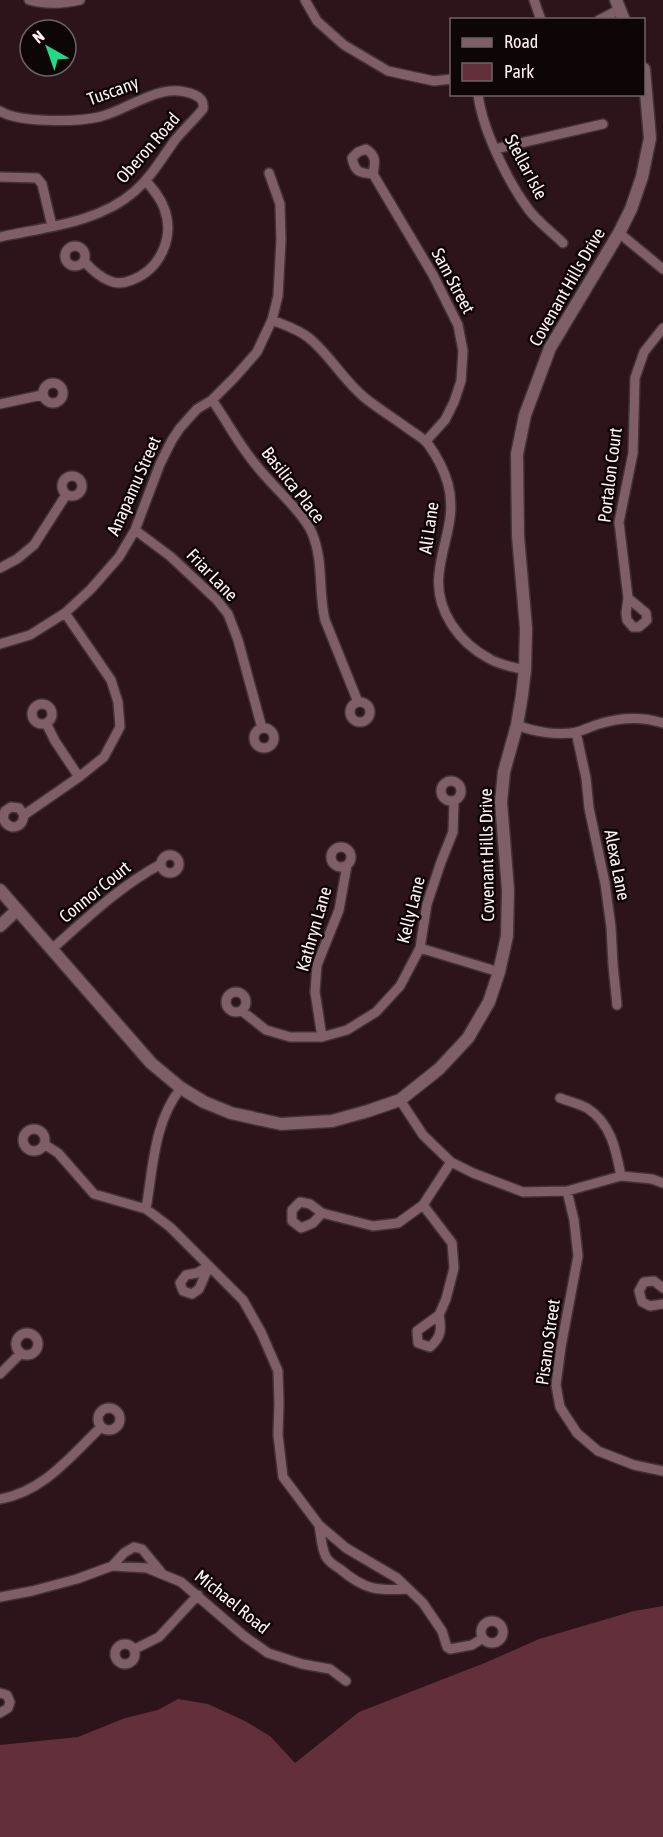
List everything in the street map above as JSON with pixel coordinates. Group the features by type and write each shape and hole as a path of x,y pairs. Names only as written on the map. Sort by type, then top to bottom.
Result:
{"street":[{"path":"29,0 62,4 80,0"},
{"path":"305,0 316,21 344,45 388,71 434,81 450,79"},
{"path":"534,0 540,18"},
{"path":"603,18 620,9"},
{"name":"Covenant Hills Drive","path":"0,890 151,1064 181,1088 204,1102 231,1113 281,1124 332,1121 368,1112 399,1100 440,1069 468,1038 489,1002 507,936 508,890 501,802 504,772 517,725 525,670 526,628 516,500 517,454 525,415 550,348 619,233 642,177 650,138 645,80"},
{"name":"Tuscany","path":"0,111 21,119 86,118 111,113 142,98 166,92 186,92 201,98"},
{"name":"Stellar Isle","path":"478,96 495,149 511,182 530,212 563,243"},
{"name":"Oberon Road","path":"0,237 86,217 102,211 133,193 146,181 186,126 203,109 204,104 201,98"},
{"path":"495,149 603,124"},
{"name":"Anapamu Street","path":"0,644 30,635 65,613 92,589 119,556 135,530 171,440 197,409 212,400 245,368 257,352 272,320 278,297 280,204 269,173"},
{"name":"Sam Street","path":"372,174 433,275 458,325 464,351 461,381 454,402 445,420 426,441"},
{"path":"0,177 37,178 42,184 51,226"},
{"path":"84,261 93,271 110,282 125,283 141,277 156,264 165,247 168,231 165,209 157,194 146,181"},
{"path":"619,233 663,269"},
{"name":"Ali Lane","path":"272,320 307,336 353,388 426,441 443,470 450,498 449,525 438,586 445,614 464,641 480,654 491,660 525,670"},
{"name":"Portalon Court","path":"628,598 619,522 633,453 635,378 644,352 663,328"},
{"path":"0,404 42,395"},
{"name":"Basilica Place","path":"212,400 255,465 298,512 312,533 319,560 325,620 358,702"},
{"path":"0,568 17,559 34,545 66,495"},
{"name":"Friar Lane","path":"135,530 170,556 216,599 228,615 238,640 262,728"},
{"path":"24,815 104,757 120,727 118,702 111,680 65,613"},
{"path":"517,725 543,732 576,732 624,718 649,718 663,723"},
{"path":"46,723 79,777"},
{"name":"Alexa Lane","path":"576,732 605,883 617,1005"},
{"name":"Kelly Lane","path":"242,1011 266,1030 290,1037 322,1037 347,1030 376,1012 400,986 420,948 427,904 453,832 454,801"},
{"name":"Connor Court","path":"52,949 118,891 161,864"},
{"name":"Kathryn Lane","path":"322,1037 315,992 317,965 339,910 347,865"},
{"path":"0,926 17,910"},
{"path":"420,948 499,972"},
{"path":"146,1209 160,1129 166,1111 181,1088"},
{"path":"560,1098 586,1108 602,1121 614,1142 621,1176"},
{"path":"399,1100 423,1135 451,1162 523,1192 567,1191 621,1176 652,1179 663,1183"},
{"path":"44,1144 58,1153 94,1194 146,1209 170,1227 243,1300 261,1332 278,1371 278,1435 283,1477 319,1525 346,1548 397,1578 423,1604 442,1631 447,1647 452,1650 472,1645 483,1638"},
{"path":"322,1213 373,1226 398,1223 423,1205 451,1162"},
{"name":"Pisano Street","path":"567,1191 574,1220 578,1256 556,1385 560,1407 577,1433 598,1451 634,1465 663,1471"},
{"path":"423,1205 452,1243 454,1268 446,1299 439,1315"},
{"path":"663,1288 654,1281 644,1282 639,1291 642,1302 650,1306 663,1304"},
{"path":"0,1374 21,1353"},
{"path":"0,1499 12,1497 47,1479 101,1427"},
{"path":"319,1525 322,1548 327,1557 351,1579 368,1588 408,1589"},
{"name":"Michael Road","path":"112,1566 124,1553 134,1547 142,1550 163,1574"},
{"name":"Michael Road","path":"0,1597 77,1580 112,1566 147,1568 181,1582 244,1636 268,1653 302,1664 330,1669 346,1681"},
{"path":"135,1649 159,1637 198,1595"},
{"path":"0,1693 6,1695 10,1702 8,1708 0,1713"}],"green space":[{"path":"663,1606 663,1837 0,1837 0,1745 78,1737 125,1718 158,1710 178,1699 208,1704 245,1721 270,1736 295,1763 359,1712 539,1639 634,1611"}]}
